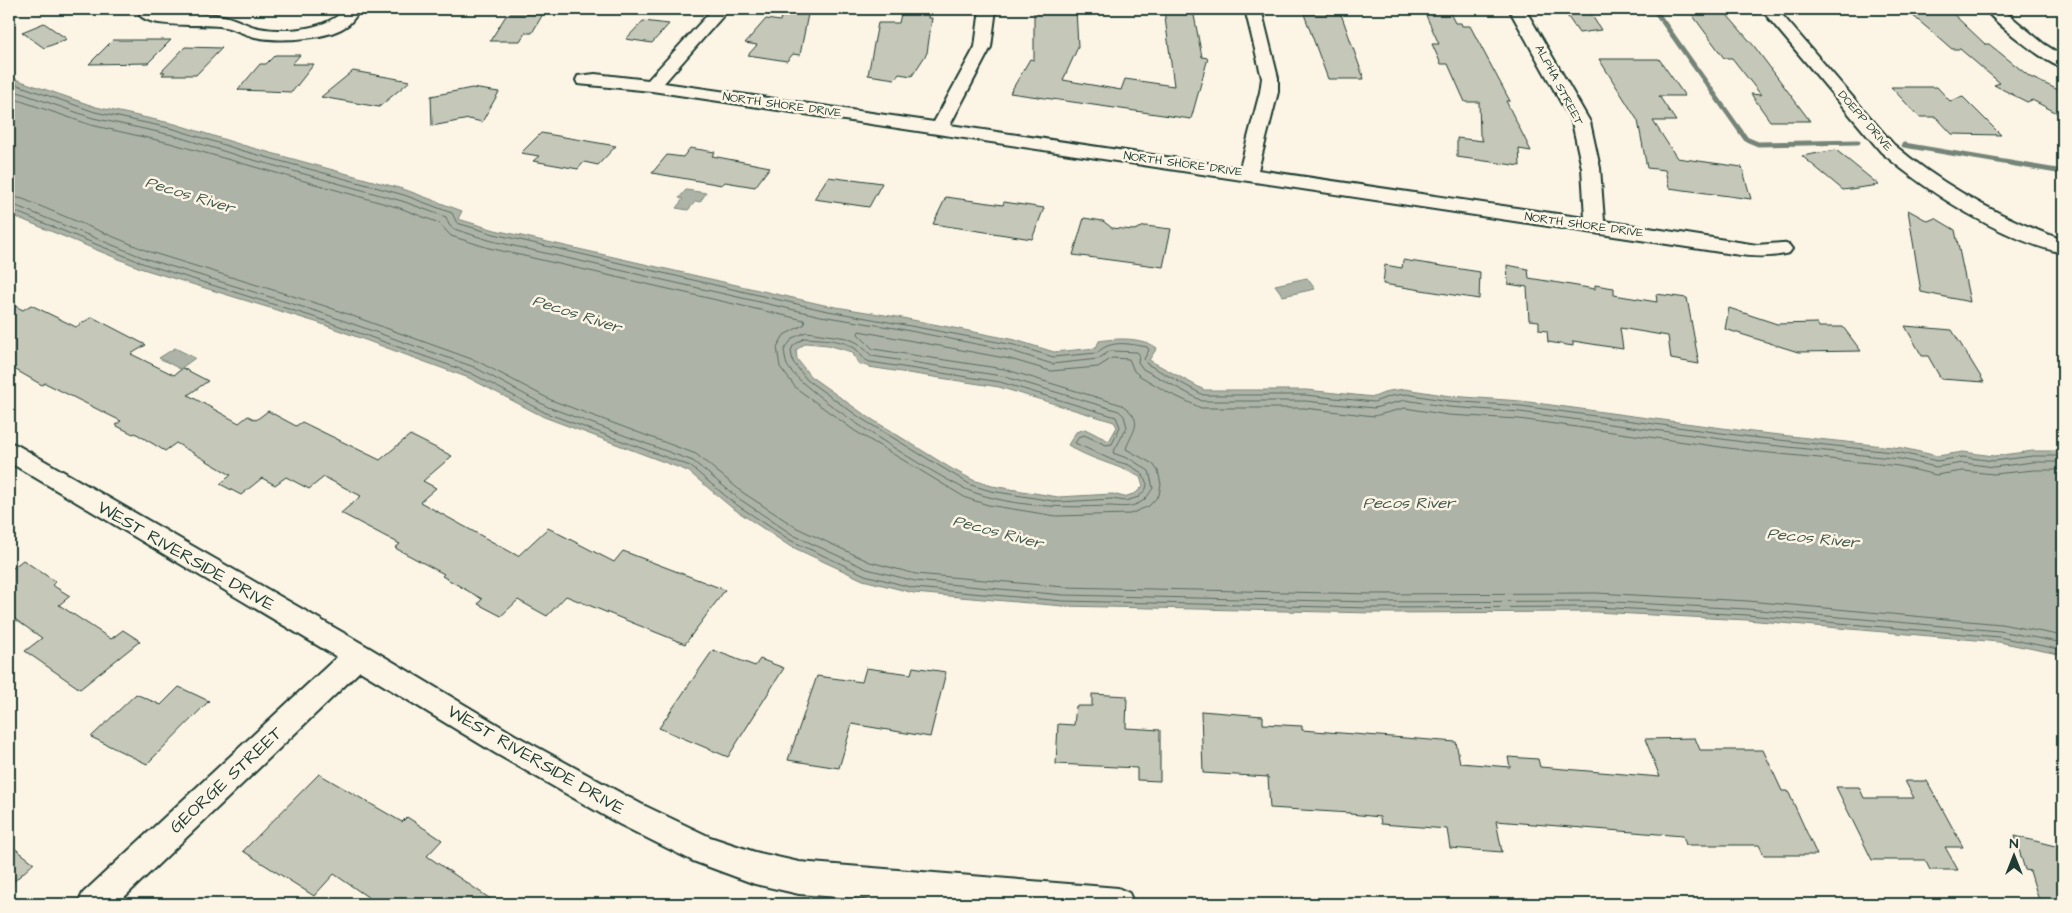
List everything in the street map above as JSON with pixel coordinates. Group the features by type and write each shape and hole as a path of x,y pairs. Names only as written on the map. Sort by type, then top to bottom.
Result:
{"street":[{"path":"151,9 148,15 156,18 223,21 258,33 296,34 312,33 333,26 343,21 353,9"},
{"path":"652,86 720,9"},
{"path":"939,129 983,47 988,9"},
{"path":"1248,174 1269,92 1270,78 1253,9"},
{"name":"ALPHA STREET","path":"1516,9 1581,122 1591,168 1595,226"},
{"name":"DOEPP DRIVE","path":"1768,9 1887,148 1898,158 1923,177 1987,215 2063,247"},
{"path":"1993,9 2020,33 2063,63"},
{"name":"NORTH SHORE DRIVE","path":"584,80 595,79 652,86 1733,248 1757,251 1782,249"},
{"name":"WEST RIVERSIDE DRIVE","path":"9,451 505,744 630,814 704,850 755,868 799,878 1118,904"},
{"name":"GEORGE STREET","path":"94,904 358,656"}],"water":[{"name":"Pecos River","path":"9,77 96,107 175,124 242,145 406,190 462,211 458,219 495,230 824,305 1015,340 1054,352 1096,348 1099,341 1137,340 1157,348 1149,360 1204,390 1306,390 1374,397 1389,391 1405,389 1450,396 1521,401 1752,432 1902,448 1938,456 1963,452 1994,456 2033,451 2063,451 2063,655 1999,642 1747,620 1595,612 1373,613 1063,606 914,593 863,580 788,545 731,507 688,471 544,417 469,378 319,323 143,269 9,214","holes":["806,343 828,345 852,352 858,363 869,367 999,387 1114,422 1117,427 1109,441 1085,429 1076,432 1068,445 1140,477 1143,486 1136,493 1124,497 1113,494 1058,497 992,486 973,480 865,415 810,376 797,359 796,350"]},
{"path":"686,190 706,193 700,202 696,201 688,210 676,208 683,199 679,198"},
{"path":"1307,278 1315,289 1283,296 1275,285"},
{"path":"175,348 195,358 180,369 159,358"}],"building":[{"path":"783,9 809,9 800,55 793,54 787,61 748,55 757,45 745,43 766,19 780,21"},
{"path":"902,9 929,9 928,18 932,18 927,53 912,76 899,74 895,79 868,75 878,23 899,23"},
{"path":"1034,9 1076,9 1078,47 1063,80 1121,90 1125,79 1174,86 1164,10 1193,10 1202,57 1208,58 1191,119 1010,93 1030,59 1034,60"},
{"path":"1423,9 1448,9 1455,23 1461,23 1462,26 1470,26 1510,101 1506,101 1531,151 1519,149 1520,166 1457,157 1457,138 1483,141 1480,135 1479,102 1465,102 1448,64 1441,64 1432,44 1439,44"},
{"path":"1688,9 1722,9 1754,46 1810,121 1770,121 1751,94 1761,95 1732,58 1724,58"},
{"path":"1905,9 1948,9 1985,44 1989,44 2030,77 2063,92 2063,116 2032,100 2027,102 1994,85 2000,83 1960,49 1952,49"},
{"path":"507,14 543,14 532,33 525,33 520,41 490,41"},
{"path":"1304,14 1341,14 1364,79 1328,79"},
{"path":"1566,14 1591,14 1601,30 1579,33"},
{"path":"643,21 669,24 652,43 626,39"},
{"path":"44,23 67,39 44,48 22,32"},
{"path":"113,40 171,40 148,63 89,64"},
{"path":"185,47 222,48 196,75 162,75 165,72 161,72"},
{"path":"275,55 300,55 292,64 314,64 292,92 238,90 260,64 266,64"},
{"path":"1599,59 1659,59 1685,96 1659,96 1676,121 1653,121 1677,158 1742,167 1751,199 1669,188 1665,170 1647,168 1638,121"},
{"path":"353,71 410,81 379,107 321,97"},
{"path":"1891,87 1937,87 1950,101 1963,97 2001,135 1952,134 1936,117 1919,117"},
{"path":"472,88 499,92 482,122 469,119 432,126 431,96"},
{"path":"541,133 616,146 598,165 584,162 578,169 533,161 539,156 521,153"},
{"path":"690,148 715,152 712,156 770,167 755,187 725,182 722,185 652,173 667,155 683,157"},
{"path":"1836,150 1879,185 1843,190 1802,156"},
{"path":"828,177 882,183 869,207 814,199"},
{"path":"946,197 1003,205 1004,202 1044,208 1032,239 933,224"},
{"path":"1908,210 1928,221 1935,218 1955,230 1970,302 1921,292"},
{"path":"1084,218 1103,221 1112,228 1134,230 1145,226 1171,229 1163,267 1073,255"},
{"path":"1403,260 1480,272 1479,299 1383,284 1385,265 1402,268"},
{"path":"1507,265 1528,269 1529,278 1595,289 1595,285 1614,288 1614,295 1657,302 1656,294 1687,298 1699,364 1671,359 1668,336 1620,328 1623,349 1573,341 1573,346 1548,342 1547,331 1539,330 1539,321 1529,320 1527,287 1508,284"},
{"path":"9,303 23,310 31,305 76,327 92,317 146,345 131,354 174,375 183,368 208,381 188,395 239,423 248,416 256,420 268,411 296,426 302,422 380,460 410,435 452,456 423,481 436,488 420,502 518,556 548,528 614,562 623,551 725,590 685,644 566,596 547,616 518,600 501,616 478,604 482,599 442,576 444,574 395,548 400,544 341,513 361,496 324,477 309,489 286,477 275,485 262,478 241,495 220,484 231,475 176,443 165,451 135,433 133,434 115,425 121,421 45,383 42,385 9,366"},
{"path":"1729,308 1777,324 1817,323 1819,327 1843,327 1861,351 1798,352 1725,329"},
{"path":"1905,326 1952,330 1984,382 1941,379 1928,356 1922,356"},
{"path":"23,560 56,582 52,585 70,596 59,605 111,639 123,630 140,641 80,689 25,651 42,638 9,615 9,571"},
{"path":"713,650 755,666 760,659 784,668 728,757 659,728"},
{"path":"913,667 946,672 930,737 852,724 839,768 788,760 817,676 862,682 866,668 911,674"},
{"path":"179,687 209,701 147,764 91,737 136,694 161,705"},
{"path":"1092,694 1127,696 1126,728 1160,730 1160,781 1137,780 1137,768 1056,764 1058,724 1074,725 1076,706 1092,706"},
{"path":"1201,711 1263,716 1263,724 1302,726 1302,730 1456,742 1460,763 1510,767 1508,757 1538,759 1540,767 1660,777 1645,739 1695,738 1700,750 1763,750 1782,791 1788,791 1817,855 1764,855 1759,845 1686,845 1683,836 1496,821 1502,852 1450,848 1447,829 1381,824 1380,817 1350,813 1270,808 1268,777 1203,773"},
{"path":"319,774 402,822 407,817 442,840 427,856 498,904 378,904 334,874 314,896 243,851"},
{"path":"1905,781 1927,781 1963,847 1945,847 1958,870 1930,870 1925,860 1872,860 1836,787 1859,787 1864,798 1914,798"},
{"path":"2015,836 2063,848 2063,904 2040,904 2030,871 2025,870"},
{"path":"9,844 34,863 9,886"}],"waterway":[{"path":"1654,9 1746,139 1758,144 1858,142"},
{"path":"1904,145 2063,172"}]}
